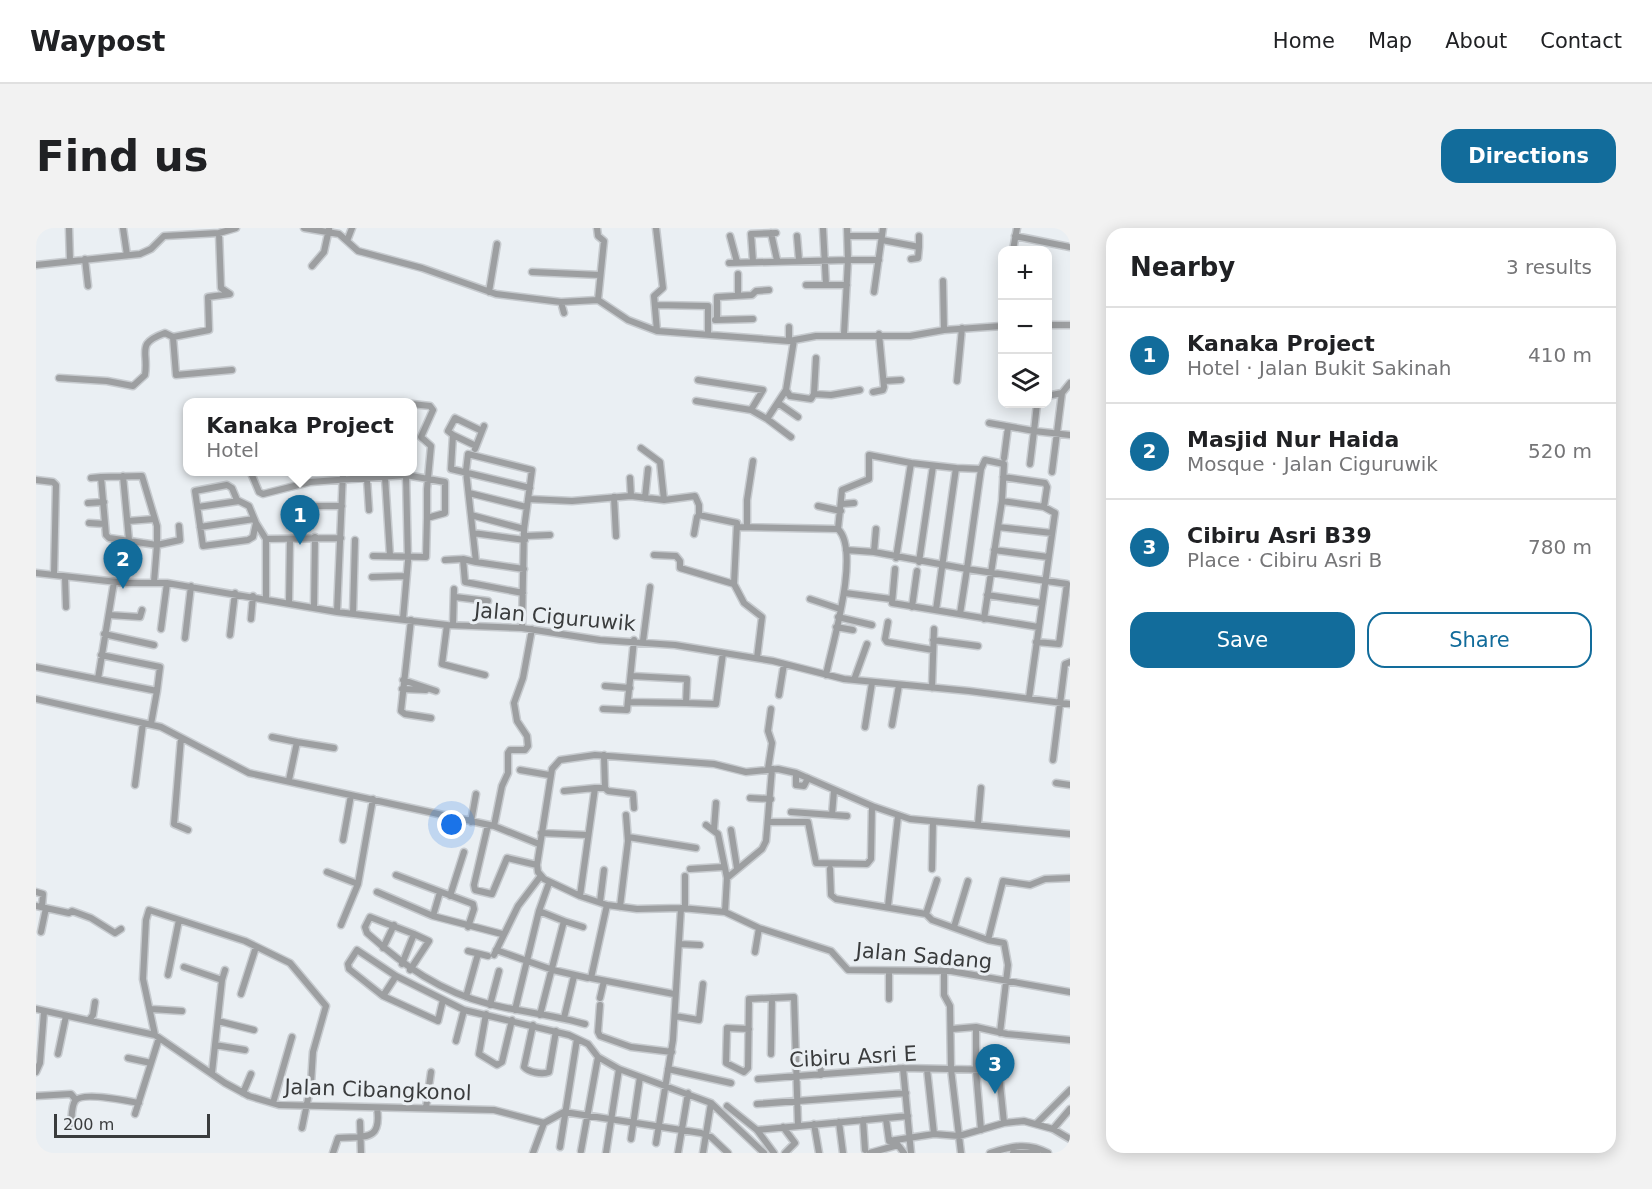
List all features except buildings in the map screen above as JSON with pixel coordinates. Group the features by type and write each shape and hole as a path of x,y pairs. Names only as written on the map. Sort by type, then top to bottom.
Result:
{"street":[{"path":"69,228 70,261"},
{"path":"123,228 127,255"},
{"path":"36,265 147,252 164,236 219,233 236,228"},
{"path":"304,228 329,229 348,241 358,251 422,268 489,292 561,302 598,300 640,327 657,331 708,333 791,341 811,336 844,334 910,336 944,330 998,326"},
{"path":"348,241 352,228"},
{"path":"597,228 598,236 604,241 598,300"},
{"path":"656,228 663,288 654,296 657,331"},
{"path":"823,228 826,285"},
{"path":"844,334 848,260 847,228"},
{"path":"874,292 883,228"},
{"path":"1014,246 1017,228"},
{"path":"312,266 324,252 329,229"},
{"path":"59,378 107,381 133,386 145,375 145,345 165,333 173,337 209,330 208,297 230,294 221,288 219,233"},
{"path":"753,261 751,234 774,233 777,260"},
{"path":"730,236 737,262"},
{"path":"797,236 799,260"},
{"path":"848,236 882,238 919,247"},
{"path":"911,259 918,258 919,236"},
{"path":"1016,236 1070,247"},
{"path":"489,292 497,244"},
{"path":"86,259 88,286"},
{"path":"729,263 777,260 879,260"},
{"path":"532,272 600,275"},
{"path":"738,274 738,295"},
{"path":"943,280 944,330"},
{"path":"806,285 847,285"},
{"path":"717,320 717,297 769,290"},
{"path":"561,302 564,314"},
{"path":"655,306 708,306 708,333"},
{"path":"709,320 753,319"},
{"path":"1052,325 1070,325"},
{"path":"788,410 791,341 789,327"},
{"path":"957,381 962,328"},
{"path":"873,392 883,390 884,381 879,334"},
{"path":"173,337 176,375 232,370"},
{"path":"787,392 811,399 814,394 816,358"},
{"path":"698,380 763,390 751,410"},
{"path":"884,381 901,380"},
{"path":"1052,472 1065,391 1070,383"},
{"path":"814,394 831,395 860,390"},
{"path":"767,419 787,392"},
{"path":"696,401 751,410 791,437"},
{"path":"778,403 798,417"},
{"path":"373,556 427,556 428,477 431,446 421,437 433,410 430,406 417,405"},
{"path":"1030,464 1037,408"},
{"path":"476,446 448,431 455,418 483,428 476,446 470,455 466,471 476,562"},
{"path":"989,423 1070,435"},
{"path":"1004,458 1008,427"},
{"path":"453,435 450,466 452,469 530,488"},
{"path":"641,448 660,462 664,500"},
{"path":"470,455 532,470 526,507 522,628"},
{"path":"826,675 845,593 846,550 838,529 843,488 869,479 869,455 933,466 981,469"},
{"path":"960,615 981,469 985,460 1004,464 1004,477 984,619"},
{"path":"747,527 747,500 753,461"},
{"path":"896,558 911,463"},
{"path":"919,562 933,466"},
{"path":"936,610 956,468"},
{"path":"645,498 648,469"},
{"path":"91,478 141,475 143,478 157,526 154,582"},
{"path":"417,475 447,484 445,513 428,518"},
{"path":"123,476 129,540"},
{"path":"252,476 259,492 263,494 310,482 369,476 369,510"},
{"path":"336,612 343,476"},
{"path":"388,476 390,556"},
{"path":"403,619 409,476"},
{"path":"102,477 107,537 157,545 180,540 179,526"},
{"path":"1004,477 1044,482 1047,487 1044,507"},
{"path":"630,478 631,496"},
{"path":"36,480 53,482 56,485 54,575"},
{"path":"239,501 231,487 224,485 195,490 202,544 204,546 248,540 253,537 255,521"},
{"path":"469,493 526,507"},
{"path":"528,499 572,501 631,496 664,500 695,496 699,505 699,515 694,534"},
{"path":"614,498 616,536"},
{"path":"198,507 239,501 247,504 266,538 266,598"},
{"path":"1002,501 1044,507 1055,511 1029,699"},
{"path":"88,503 104,502"},
{"path":"842,504 854,503"},
{"path":"286,511 311,506 342,506"},
{"path":"818,506 841,511"},
{"path":"471,515 525,535"},
{"path":"699,515 737,523 734,584 744,603 762,617 757,658"},
{"path":"128,521 154,519"},
{"path":"200,526 255,521"},
{"path":"88,524 105,524"},
{"path":"738,527 838,529"},
{"path":"998,527 1052,533"},
{"path":"874,552 876,529"},
{"path":"473,533 550,535"},
{"path":"314,607 315,537"},
{"path":"266,538 341,538"},
{"path":"289,602 290,539"},
{"path":"353,614 355,540"},
{"path":"846,550 874,552 919,562 1064,582 1067,586 1061,638 1056,645 1036,642"},
{"path":"994,550 1048,557"},
{"path":"654,555 676,556 680,561 680,568 734,584"},
{"path":"445,560 463,559 524,569"},
{"path":"463,559 463,577 468,583 523,593"},
{"path":"895,568 892,603 1038,627"},
{"path":"912,607 917,571"},
{"name":"Jalan Ciguruwik","path":"36,573 114,582 154,582 191,586 235,592 336,612 450,625 522,628 600,640 643,641 757,658 826,675 872,683 1070,704"},
{"path":"372,577 406,576"},
{"path":"65,577 66,607"},
{"path":"98,679 114,582"},
{"path":"161,629 167,583"},
{"path":"185,638 191,586"},
{"path":"643,641 650,587"},
{"path":"230,635 235,592"},
{"path":"485,675 442,664 454,593 488,601"},
{"path":"845,593 891,599"},
{"path":"987,595 1041,603"},
{"path":"251,619 253,596"},
{"path":"810,599 840,609"},
{"path":"109,615 140,617 142,610"},
{"path":"838,617 872,624"},
{"path":"411,620 402,689 402,713 431,718"},
{"path":"888,622 885,639 887,642 933,650"},
{"path":"836,627 853,630"},
{"path":"532,629 525,668 514,708 517,721 529,741 528,746 522,751 509,751 508,773 502,786 474,885 475,890 492,894 507,858 537,865"},
{"path":"932,688 935,656 934,629"},
{"path":"104,634 154,645"},
{"path":"603,709 626,711 632,676 634,640"},
{"path":"933,640 978,646"},
{"path":"854,680 867,645"},
{"path":"628,702 716,704 723,653"},
{"path":"101,655 160,667 151,724"},
{"path":"1053,760 1065,664 1070,662"},
{"path":"779,695 784,664"},
{"path":"36,667 157,691"},
{"path":"632,676 687,679 686,703"},
{"path":"402,689 436,691 404,680"},
{"path":"865,727 872,683"},
{"path":"892,725 899,685"},
{"path":"604,686 630,688"},
{"path":"36,699 151,724 244,771 491,825 539,844"},
{"path":"727,878 762,849 766,841 771,799 770,769 776,746 768,731 771,709"},
{"path":"135,785 143,723"},
{"path":"272,737 334,748"},
{"path":"181,738 174,824 188,830"},
{"path":"289,780 297,742"},
{"path":"604,755 605,788"},
{"path":"492,954 518,906 540,877 537,865 549,775 560,760 604,755 714,764 746,772 770,769 796,773 834,791 898,816 933,822 978,824 1070,834"},
{"path":"520,770 549,775"},
{"path":"796,773 796,785 804,786 808,778"},
{"path":"1056,783 1070,785"},
{"path":"579,896 595,788"},
{"path":"564,791 605,788 608,791 633,794 634,808"},
{"path":"978,824 981,788"},
{"path":"832,814 834,791"},
{"path":"471,822 476,794"},
{"path":"343,840 351,795"},
{"path":"750,798 771,799"},
{"path":"341,925 358,884 373,799"},
{"path":"714,829 716,803"},
{"path":"768,822 808,822 816,863 867,864 871,859 872,806"},
{"path":"791,812 848,816"},
{"path":"620,907 628,837 626,815"},
{"path":"888,906 898,816"},
{"path":"932,869 933,822"},
{"path":"706,825 714,829 719,836 723,867 727,878 725,912"},
{"path":"731,830 737,868"},
{"path":"541,833 587,835"},
{"path":"628,837 696,848"},
{"path":"450,896 464,852"},
{"path":"690,869 723,867"},
{"path":"831,869 833,897 926,914 929,919 988,940 1004,943 1007,980 1000,1033"},
{"path":"604,870 603,903 591,978 674,994"},
{"path":"327,872 358,884"},
{"path":"396,875 474,905 468,927"},
{"path":"656,1143 672,1052 674,994 685,876"},
{"name":"Jalan Sadang","path":"540,877 579,896 620,907 683,908 725,912 759,928 831,951 848,970 944,971 1070,992"},
{"path":"988,940 1002,882 1023,885 1045,879 1070,878"},
{"path":"926,914 938,880"},
{"path":"954,927 968,882"},
{"path":"515,1010 539,911 549,883"},
{"path":"36,892 43,894 40,932"},
{"path":"378,892 433,916 468,927 502,934"},
{"path":"433,916 440,892"},
{"path":"41,907 69,914 72,911 86,916 115,933 122,929"},
{"path":"135,1114 157,1037 143,979 147,916 151,909 256,946 294,967 327,1006 313,1052 302,1128"},
{"path":"539,911 583,927"},
{"path":"411,970 429,941 373,916 369,918 366,933 402,964 411,970 434,984 490,1005 585,1024"},
{"path":"168,975 179,920"},
{"path":"540,1015 564,921"},
{"path":"383,948 394,925"},
{"path":"755,952 759,928"},
{"path":"402,964 414,934"},
{"path":"680,944 700,945"},
{"path":"241,994 256,946"},
{"path":"443,1000 438,1021 383,996 349,969 348,964 355,953 360,950 396,976 464,1010 556,1030 577,1039 588,1044 598,1057 619,1069 664,1088 688,1093 711,1103 764,1153"},
{"path":"468,951 528,960 553,970 588,978"},
{"path":"466,997 478,954"},
{"path":"184,967 222,980"},
{"path":"212,1073 225,970"},
{"path":"490,1005 499,971"},
{"path":"889,971 890,999"},
{"path":"944,971 944,995 949,1004 952,1029 951,1069 961,1153"},
{"path":"383,996 396,976"},
{"path":"564,1018 574,976"},
{"path":"604,981 600,1002 598,1032 600,1036 631,1047 672,1052"},
{"path":"675,1016 699,1020 703,984"},
{"path":"749,1029 727,1028 726,1063 746,1072 748,1068 749,1029 749,999 791,996 795,1002 798,1125"},
{"path":"771,1054 772,998"},
{"path":"88,1020 93,1015 95,1002"},
{"name":"Jalan Cibangkonol","path":"36,1009 157,1037 243,1093 273,1103 306,1106 494,1110 544,1123"},
{"path":"151,1009 182,1011"},
{"path":"456,1041 464,1010"},
{"path":"36,1072 40,1063 44,1012"},
{"path":"486,1014 479,1054 497,1065 502,1062 512,1020"},
{"path":"58,1054 66,1016"},
{"path":"218,1021 254,1030"},
{"path":"533,1025 524,1067 543,1073 549,1072 556,1030"},
{"path":"952,1029 976,1027 1000,1033 1070,1040"},
{"path":"976,1027 976,1071 981,1130"},
{"path":"273,1103 292,1037"},
{"path":"560,1147 577,1039"},
{"path":"215,1045 245,1050"},
{"path":"581,1152 598,1057"},
{"path":"128,1058 151,1063"},
{"path":"820,1059 821,1075"},
{"path":"903,1068 911,1153"},
{"name":"Cibiru Asri E","path":"758,1079 903,1068 998,1071 1004,1123"},
{"path":"606,1153 619,1069"},
{"path":"668,1069 731,1083"},
{"path":"927,1069 934,1134"},
{"path":"426,1108 431,1072"},
{"path":"243,1093 251,1074"},
{"path":"632,1139 640,1077"},
{"path":"1037,1123 1070,1090"},
{"path":"678,1153 688,1093"},
{"path":"757,1104 906,1093"},
{"path":"36,1096 71,1094 76,1100"},
{"path":"76,1100 93,1097 139,1103"},
{"path":"71,1125 76,1100"},
{"path":"703,1153 711,1103"},
{"path":"727,1106 757,1130 774,1153"},
{"path":"333,1153 338,1138 361,1138 378,1129 377,1108"},
{"path":"1053,1129 1070,1111"},
{"path":"533,1153 544,1123 564,1113 706,1135 727,1153"},
{"path":"757,1130 908,1116"},
{"path":"885,1119 889,1141 934,1134 959,1136 1004,1123 1024,1121 1053,1129 1070,1139"},
{"path":"862,1120 867,1152 898,1144 904,1153"},
{"path":"360,1122 361,1153"},
{"path":"839,1122 843,1153"},
{"path":"814,1124 819,1153"},
{"path":"783,1127 795,1143 785,1153"},
{"path":"990,1153 1006,1147 1030,1145 1048,1153"},
{"path":"1013,1153 1037,1153"}],"place":[{"name":"Kanaka Project","path":"300,545"},
{"name":"Masjid Nur Haida","path":"123,589"},
{"name":"Cibiru Asri B39","path":"995,1094"}]}
